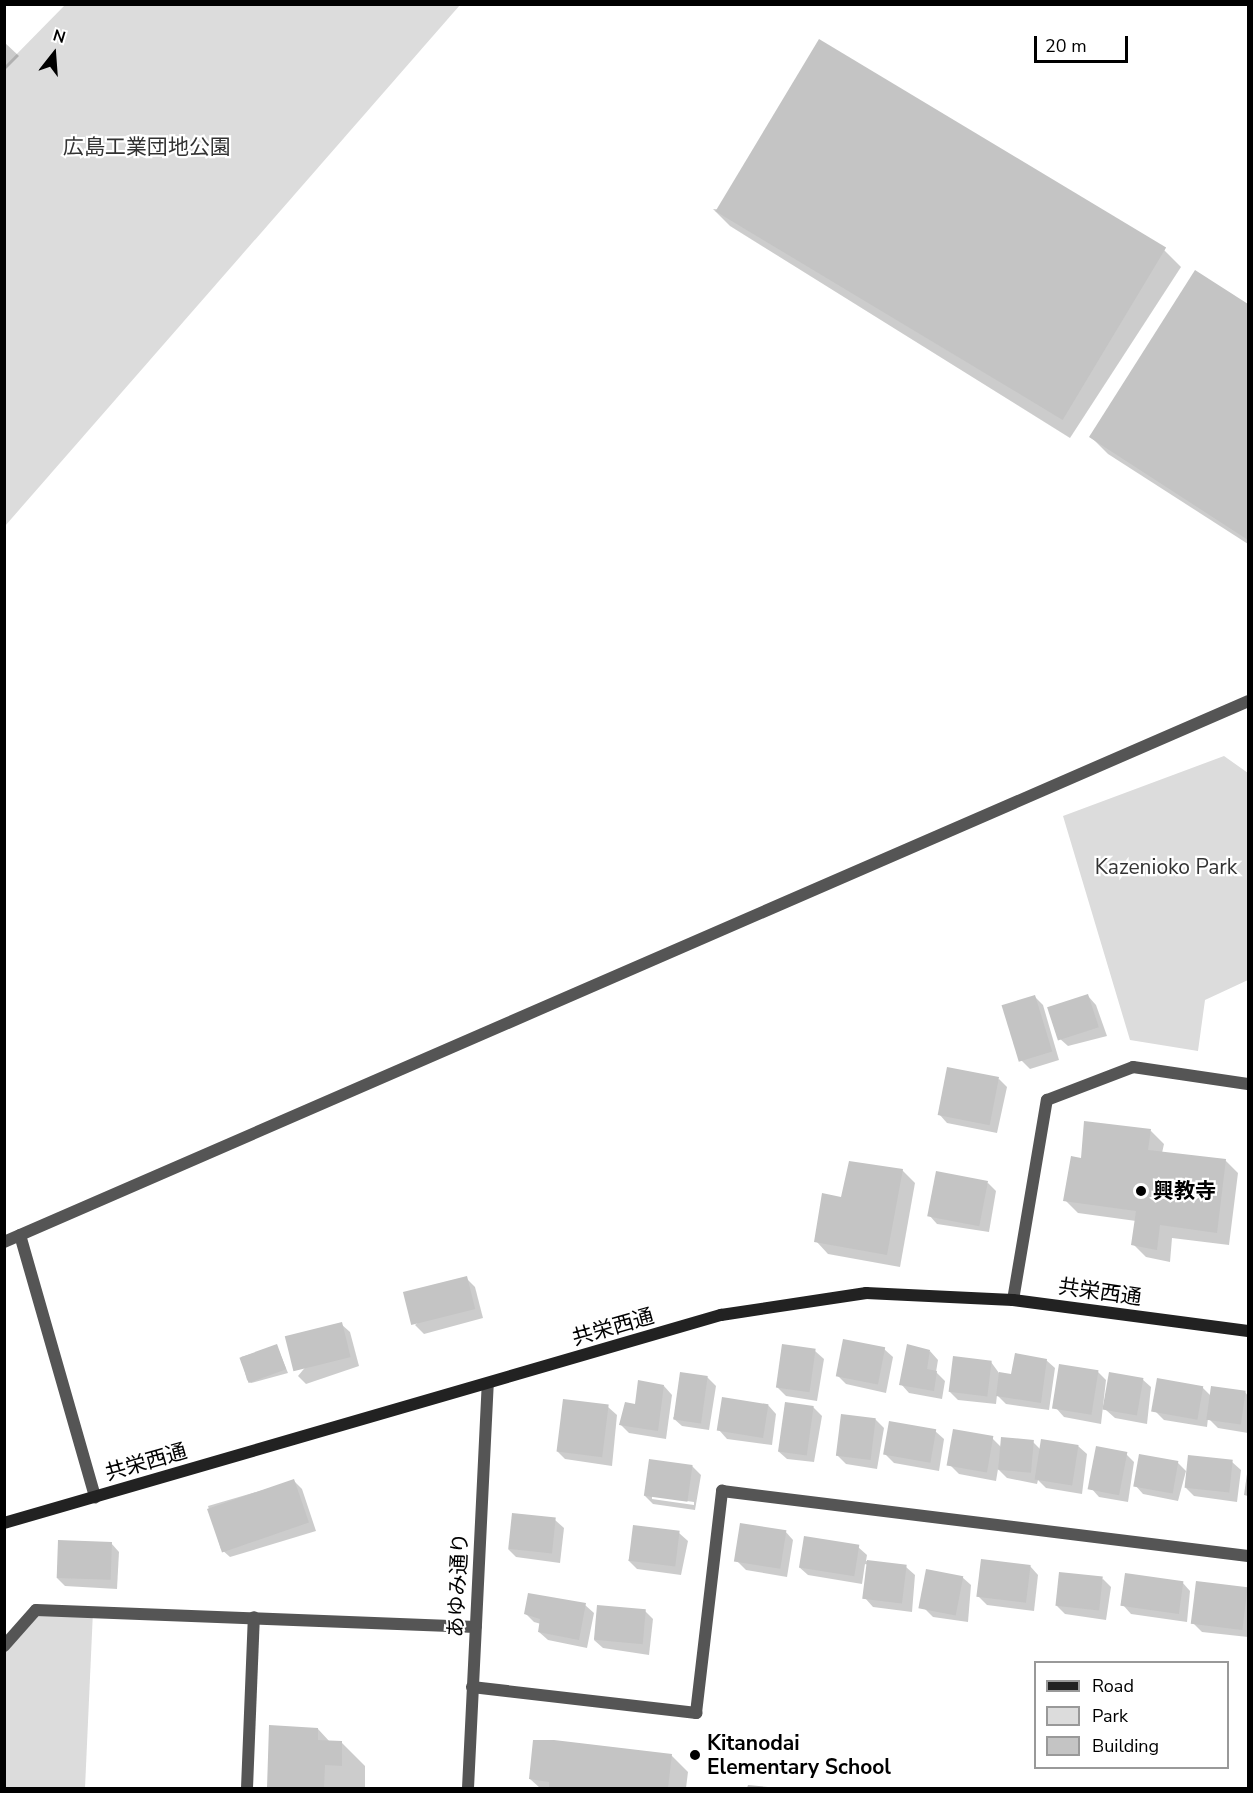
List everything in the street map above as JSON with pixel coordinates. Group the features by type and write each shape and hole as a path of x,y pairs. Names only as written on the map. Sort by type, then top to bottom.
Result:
{"street":[{"path":"4,1242 1248,702"},
{"path":"1013,1300 1047,1100 1133,1067 1248,1084"},
{"path":"20,1235 95,1497"},
{"name":"共栄西通","path":"4,1523 732,1314 866,1293 1013,1300 1248,1331"},
{"name":"あゆみ通り","path":"468,1788 488,1384"},
{"path":"472,1687 696,1713 722,1491 1248,1556"},
{"path":"4,1646 36,1610 476,1627"},
{"path":"247,1788 254,1617"}],"green space":[{"name":"広島工業団地公園","path":"65,5 460,5 5,526 5,66"},
{"name":"Kazenioko Park","path":"1224,756 1248,773 1248,980 1205,1000 1198,1051 1130,1040 1063,816"},
{"path":"36,1610 93,1611 85,1788 5,1788 5,1646"}],"building":[{"path":"819,39 1166,248 1063,420 715,211"},
{"path":"1195,270 1248,304 1248,540 1089,437"},
{"path":"1088,994 1099,1027 1058,1041 1047,1007"},
{"path":"1035,995 1052,1051 1019,1062 1002,1005"},
{"path":"947,1067 999,1077 990,1125 938,1115"},
{"path":"1084,1121 1151,1129 1148,1150 1226,1159 1217,1233 1160,1225 1157,1250 1131,1245 1136,1211 1063,1201 1071,1156 1081,1158"},
{"path":"849,1161 903,1169 887,1255 814,1242 822,1193 841,1197"},
{"path":"936,1171 988,1181 979,1226 927,1216"},
{"path":"467,1276 475,1309 411,1325 403,1292"},
{"path":"342,1322 351,1357 293,1371 285,1336"},
{"path":"843,1339 885,1347 878,1385 836,1376"},
{"path":"277,1344 286,1369 249,1383 239,1358"},
{"path":"782,1344 816,1349 810,1392 776,1388"},
{"path":"907,1344 930,1350 927,1369 937,1371 934,1391 899,1385"},
{"path":"1015,1353 1047,1359 1041,1403 996,1396 999,1372 1011,1374"},
{"path":"953,1356 992,1361 987,1396 949,1392"},
{"path":"1059,1364 1099,1370 1091,1415 1052,1408"},
{"path":"680,1372 708,1376 701,1423 673,1420"},
{"path":"1109,1372 1143,1378 1137,1416 1102,1409"},
{"path":"1157,1378 1203,1386 1197,1420 1151,1411"},
{"path":"638,1380 664,1385 658,1431 619,1425 625,1402 635,1404"},
{"path":"1211,1386 1246,1391 1241,1425 1206,1420"},
{"path":"722,1397 768,1404 763,1438 717,1431"},
{"path":"563,1399 609,1405 602,1457 557,1452"},
{"path":"785,1402 814,1406 807,1456 778,1452"},
{"path":"841,1414 876,1418 871,1460 836,1456"},
{"path":"889,1421 936,1429 930,1463 883,1454"},
{"path":"953,1429 993,1436 987,1473 947,1465"},
{"path":"1001,1437 1034,1440 1031,1473 998,1470"},
{"path":"1041,1439 1079,1445 1072,1485 1035,1479"},
{"path":"1096,1446 1127,1452 1119,1495 1088,1489"},
{"path":"1139,1454 1178,1461 1173,1493 1133,1486"},
{"path":"1188,1455 1233,1460 1229,1493 1185,1488"},
{"path":"649,1459 693,1465 687,1502 644,1496"},
{"path":"1248,1474 1248,1496 1244,1495"},
{"path":"294,1479 309,1522 222,1552 207,1509"},
{"path":"512,1513 556,1518 552,1553 508,1549"},
{"path":"740,1523 786,1530 780,1569 734,1562"},
{"path":"633,1525 680,1531 675,1566 629,1561"},
{"path":"804,1536 859,1545 854,1576 799,1568"},
{"path":"58,1540 112,1542 111,1580 57,1578"},
{"path":"981,1559 1031,1565 1026,1603 976,1597"},
{"path":"867,1560 907,1565 902,1604 862,1599"},
{"path":"926,1569 963,1576 956,1616 918,1608"},
{"path":"1059,1572 1103,1577 1099,1610 1055,1606"},
{"path":"1125,1573 1183,1581 1179,1614 1120,1606"},
{"path":"1196,1581 1248,1587 1242,1630 1191,1624"},
{"path":"528,1593 586,1603 579,1640 538,1632 540,1619 524,1614"},
{"path":"597,1605 646,1609 643,1644 594,1640"},
{"path":"269,1725 318,1728 318,1740 342,1741 342,1766 325,1765 324,1788 267,1788"},
{"path":"533,1740 554,1740 672,1754 668,1788 549,1788 549,1782 529,1779"},
{"path":"748,1785 768,1787 768,1788 747,1788"}],"place":[{"name":"興教寺","path":"1141,1191"},
{"name":"Kitanodai Elementary School","path":"695,1755"}]}
